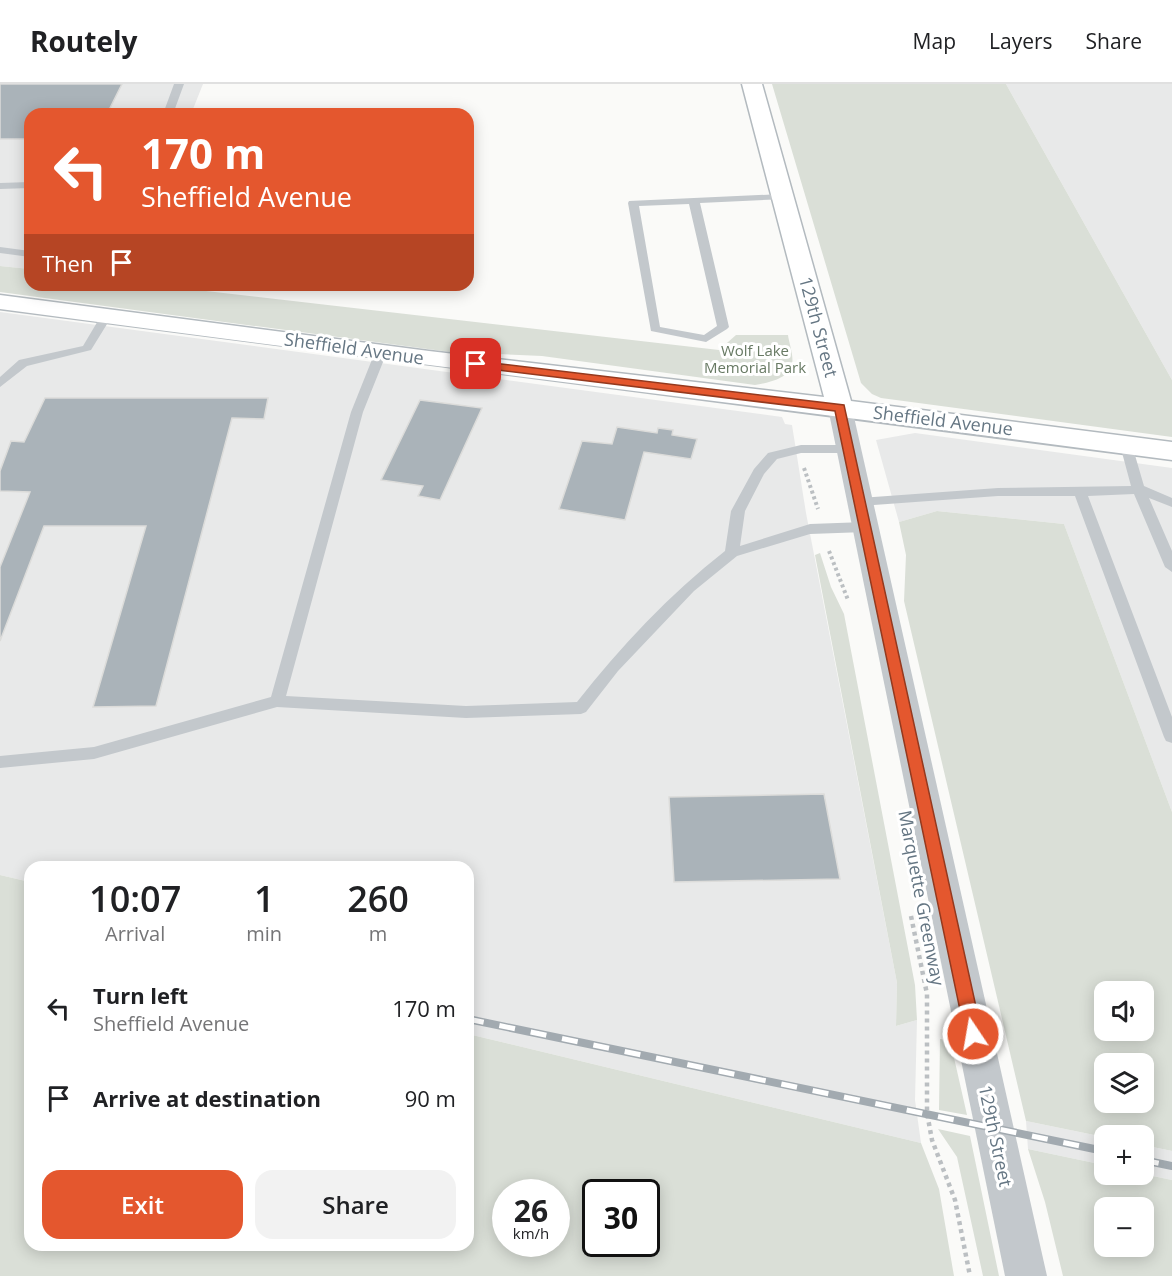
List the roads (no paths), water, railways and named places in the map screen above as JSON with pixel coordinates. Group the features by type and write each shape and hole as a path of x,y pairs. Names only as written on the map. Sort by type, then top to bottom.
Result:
{"main road":[{"name":"129th Street","path":"752,84 840,408"},
{"name":"Sheffield Avenue","path":"0,302 1172,451"}],"street":[{"name":"129th Street","path":"840,408 1026,1276"}],"lane":[{"path":"170,108 179,84"},
{"path":"0,186 24,185"},
{"path":"694,201 723,327 706,339 655,329 633,203 782,197"},
{"path":"0,250 24,253"},
{"path":"0,383 23,363 87,348 106,316"},
{"path":"277,701 357,412 381,352"},
{"path":"1126,445 1138,489 1172,567"},
{"path":"732,553 738,511 759,472 773,456 801,449 849,449"},
{"path":"0,762 94,753 277,701 466,712 581,708 613,667 689,587 732,553 863,515 998,492 1118,492 1138,489 1172,503"},
{"path":"1080,492 1172,737"}],"railway":[{"path":"474,1020 1094,1149"},
{"path":"1154,1162 1172,1166"}],"park label":[{"name":"Wolf Lake Memorial Park","path":"755,360"}]}
